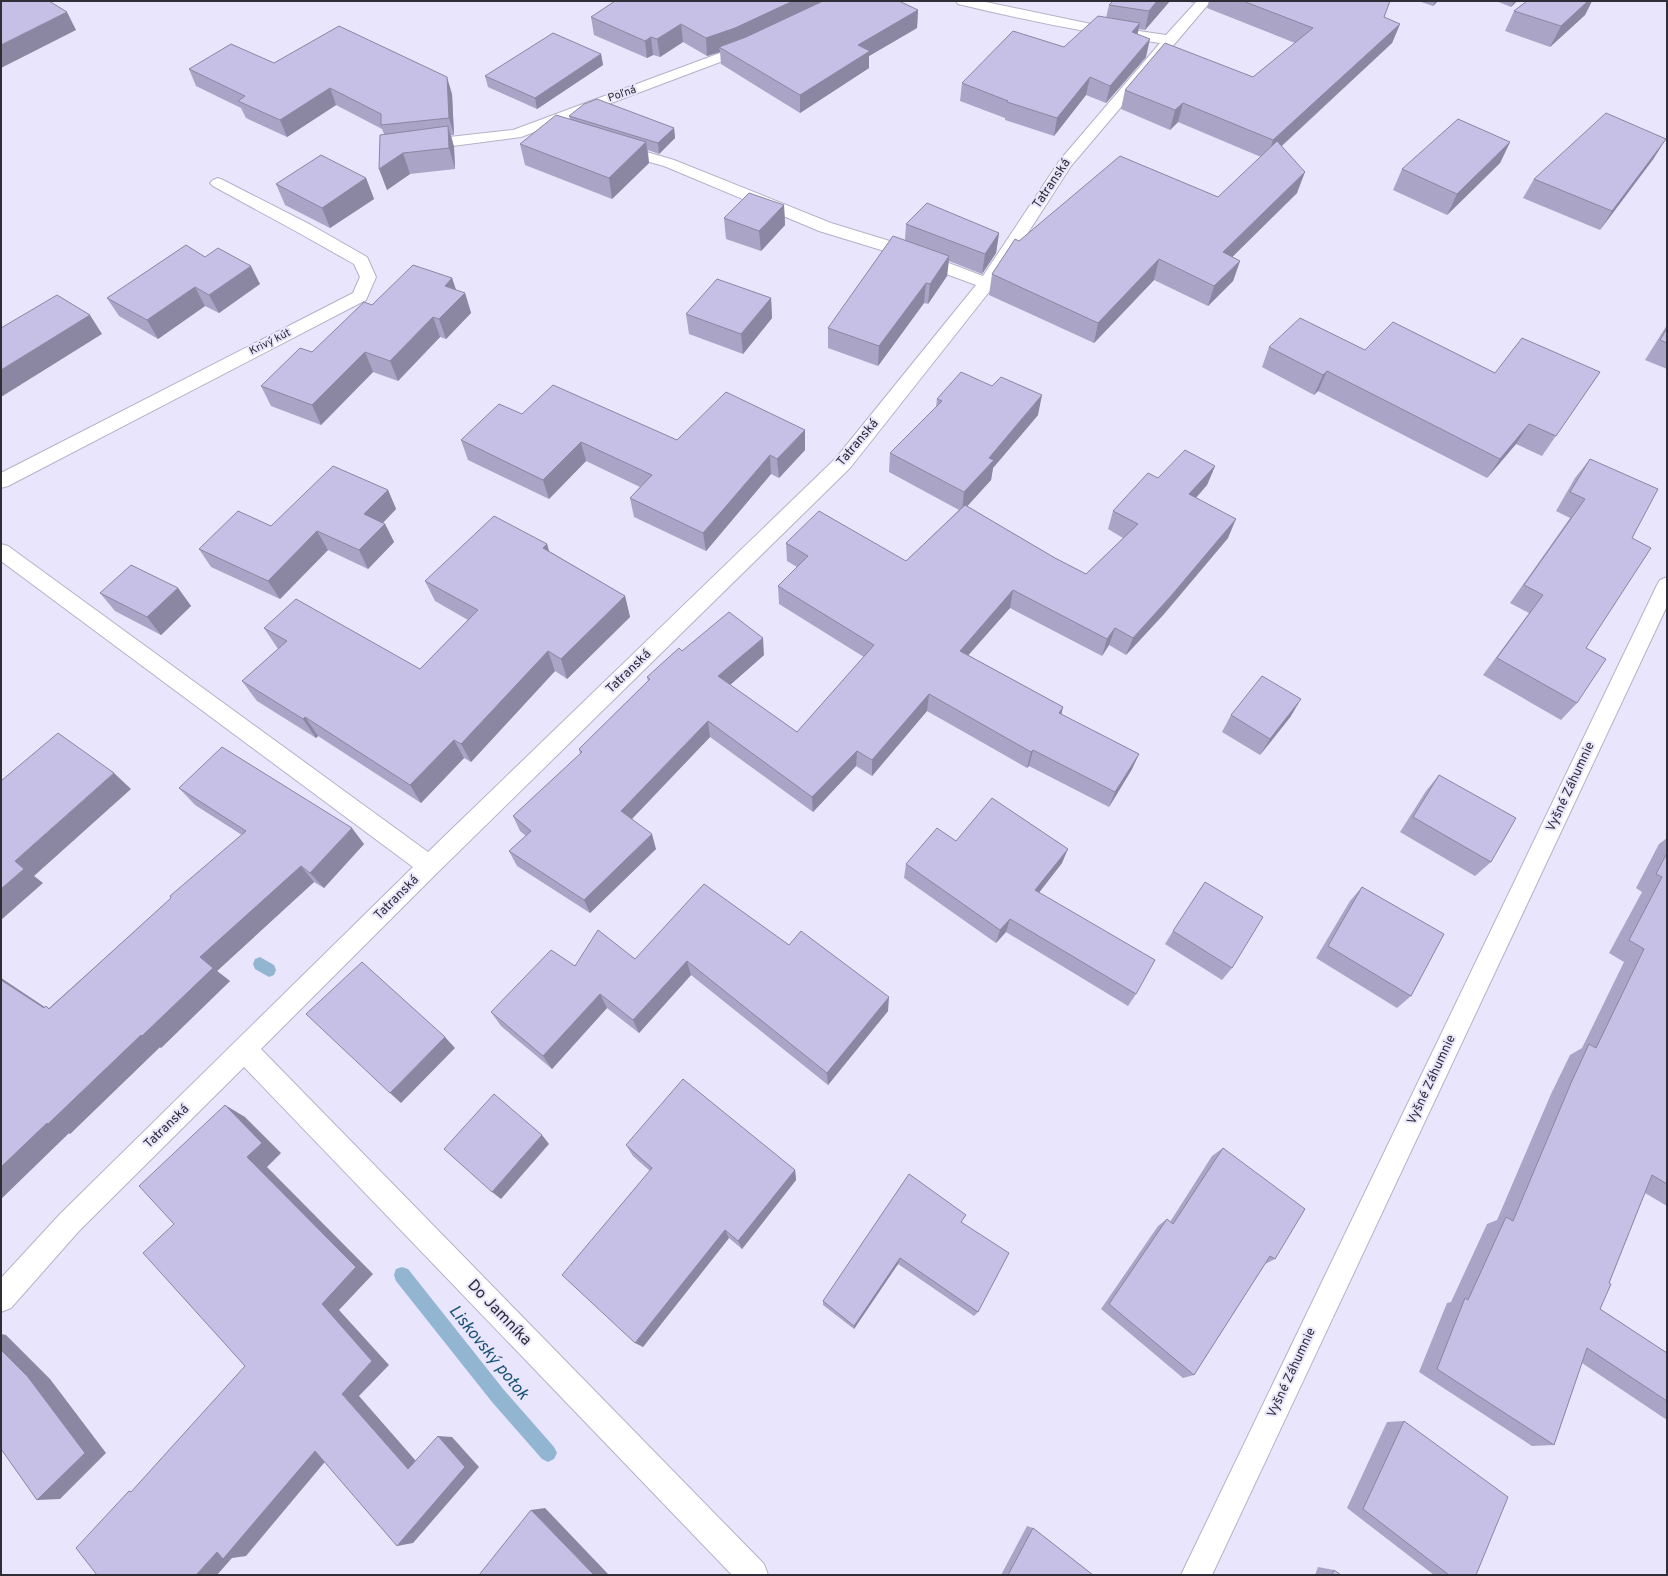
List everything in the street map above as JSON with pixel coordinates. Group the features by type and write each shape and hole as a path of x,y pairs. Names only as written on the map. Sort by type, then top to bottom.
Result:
{"street":[{"path":"963,1 1026,15 1148,38 1169,40"},
{"name":"Tatranská","path":"1,1298 70,1222 429,866 843,463 987,283 1064,163 1160,54 1169,40 1204,1"},
{"name":"Poľná","path":"410,147 516,134 706,64 763,40"},
{"path":"542,124 563,131"},
{"path":"606,144 669,163 825,227 887,246 987,283"},
{"name":"Krivý kút","path":"1,480 360,296 368,277 361,261 305,229 218,183"},
{"path":"1,551 429,866"},
{"name":"Vyšné Záhumnie","path":"1196,1575 1667,585"},
{"name":"Do Jamníka","path":"245,1050 753,1575"}],"building":[{"path":"1,1 49,1 67,12 1,45"},
{"path":"615,1 793,1 735,28 706,38 681,24 657,39 651,37 645,41 591,17"},
{"path":"823,1 899,1 918,10 858,45 870,51 800,95 719,47 746,37"},
{"path":"1113,1 1157,1 1149,11 1109,5"},
{"path":"1243,1 1390,1 1384,17 1400,24 1273,140 1183,103 1175,110 1125,90 1165,43 1253,77 1313,28"},
{"path":"1527,1 1588,1 1561,26 1514,11"},
{"path":"1098,16 1140,23 1132,32 1150,39 1110,86 1090,77 1057,118 1007,102 1008,101 962,83 1013,31 1064,47"},
{"path":"339,26 447,77 449,118 381,125 381,114 330,88 280,120 238,101 245,96 189,69 231,44 274,63"},
{"path":"553,33 601,54 535,98 485,76"},
{"path":"597,99 674,128 658,143 569,116 584,104"},
{"path":"1606,113 1666,139 1612,211 1534,179"},
{"path":"556,115 646,142 609,178 520,144"},
{"path":"1458,119 1510,142 1457,194 1402,169"},
{"path":"448,126 449,148 403,153 379,169 380,135"},
{"path":"1277,141 1305,172 1223,252 1240,261 1214,286 1159,259 1098,323 992,274 1015,239 1019,241 1120,156 1218,197"},
{"path":"321,155 366,178 322,208 276,184"},
{"path":"749,193 784,205 759,231 724,218"},
{"path":"927,203 999,233 985,254 906,224"},
{"path":"893,236 949,256 930,284 926,283 879,346 828,328"},
{"path":"186,245 205,257 218,248 251,266 209,295 195,287 147,320 107,298"},
{"path":"413,265 452,278 445,286 465,293 439,319 433,317 390,361 365,352 312,405 261,386 300,348 312,352 364,302 372,305"},
{"path":"717,279 771,298 741,334 686,314"},
{"path":"57,295 90,315 1,370 1,328"},
{"path":"1300,318 1365,350 1393,322 1495,373 1522,338 1600,372 1556,436 1529,424 1500,459 1327,371 1323,375 1269,347"},
{"path":"1667,328 1667,343 1660,340"},
{"path":"961,372 992,386 1001,377 1042,395 989,458 994,460 964,492 890,453 942,401 937,399"},
{"path":"553,385 677,440 726,392 805,430 777,459 770,455 703,533 630,498 652,475 581,442 543,480 461,440 499,404 522,414"},
{"path":"1185,450 1215,466 1189,494 1236,519 1171,596 1133,638 1115,628 1107,639 1013,590 960,651 1063,707 1059,713 1139,754 1115,792 1033,750 1031,752 929,694 872,760 857,751 812,797 708,721 621,811 652,834 584,900 509,851 531,831 513,816 582,752 579,749 650,679 647,677 679,648 682,651 729,612 763,638 718,676 797,732 874,645 778,586 808,556 786,543 819,511 906,561 965,505 1055,558 1086,574 1138,524 1113,511 1148,473 1158,478"},
{"path":"1590,459 1658,489 1632,538 1651,548 1586,648 1606,659 1577,703 1497,658 1543,595 1524,585 1585,499 1570,492"},
{"path":"333,466 388,490 364,514 385,524 359,550 317,531 268,581 199,549 238,511 271,526"},
{"path":"494,516 547,544 543,548 625,596 561,659 548,651 461,744 454,740 410,785 305,717 303,719 242,681 287,641 264,628 296,599 420,669 478,610 425,581"},
{"path":"131,565 178,588 147,617 100,593"},
{"path":"1262,676 1301,699 1270,739 1231,715"},
{"path":"58,733 114,773 15,861 24,869 1,889 1,781"},
{"path":"222,747 352,828 310,873 301,866 200,957 213,968 1,1167 1,980 44,1008 46,1006 49,1009 171,898 170,896 246,831 179,788"},
{"path":"1439,775 1516,818 1491,862 1413,817"},
{"path":"992,798 1068,849 1035,890 1155,960 1136,994 1010,919 1000,930 906,864 937,828 956,841"},
{"path":"1667,853 1667,1184 1652,1175 1609,1283 1611,1284 1600,1309 1667,1353 1667,1401 1587,1348 1554,1445 1437,1369 1465,1298 1468,1300 1506,1217 1513,1221 1589,1044 1596,1048 1644,949 1629,940 1662,877 1656,874"},
{"path":"1205,882 1263,917 1232,968 1173,931"},
{"path":"704,884 789,945 801,931 889,997 827,1073 687,961 633,1020 600,994 543,1056 491,1012 551,950 575,966 598,930 635,959"},
{"path":"1362,887 1444,934 1411,996 1328,946"},
{"path":"362,962 445,1037 390,1093 306,1014"},
{"path":"683,1079 795,1170 738,1241 725,1230 635,1343 562,1275 652,1168 626,1145"},
{"path":"494,1094 542,1135 492,1192 444,1149"},
{"path":"225,1105 262,1143 247,1157 356,1267 322,1304 372,1361 342,1394 408,1469 438,1436 465,1467 397,1546 315,1451 223,1559 217,1552 196,1575 97,1575 76,1548 129,1491 131,1492 245,1366 143,1253 174,1224 139,1186"},
{"path":"1223,1148 1305,1209 1275,1259 1270,1256 1194,1375 1109,1304 1167,1219 1173,1224"},
{"path":"909,1174 966,1215 961,1222 1009,1253 978,1312 900,1258 854,1326 823,1301"},
{"path":"1,1350 28,1377 85,1453 37,1500 1,1449"},
{"path":"1404,1421 1508,1497 1476,1575 1449,1575 1363,1509"},
{"path":"531,1510 594,1575 479,1575"},
{"path":"1033,1528 1093,1575 1008,1575"},
{"path":"1334,1570 1341,1575 1332,1575"}],"waterway":[{"name":"Liskovský potok","path":"260,964 269,970"},
{"name":"Liskovský potok","path":"402,1275 498,1396 548,1453"}]}
